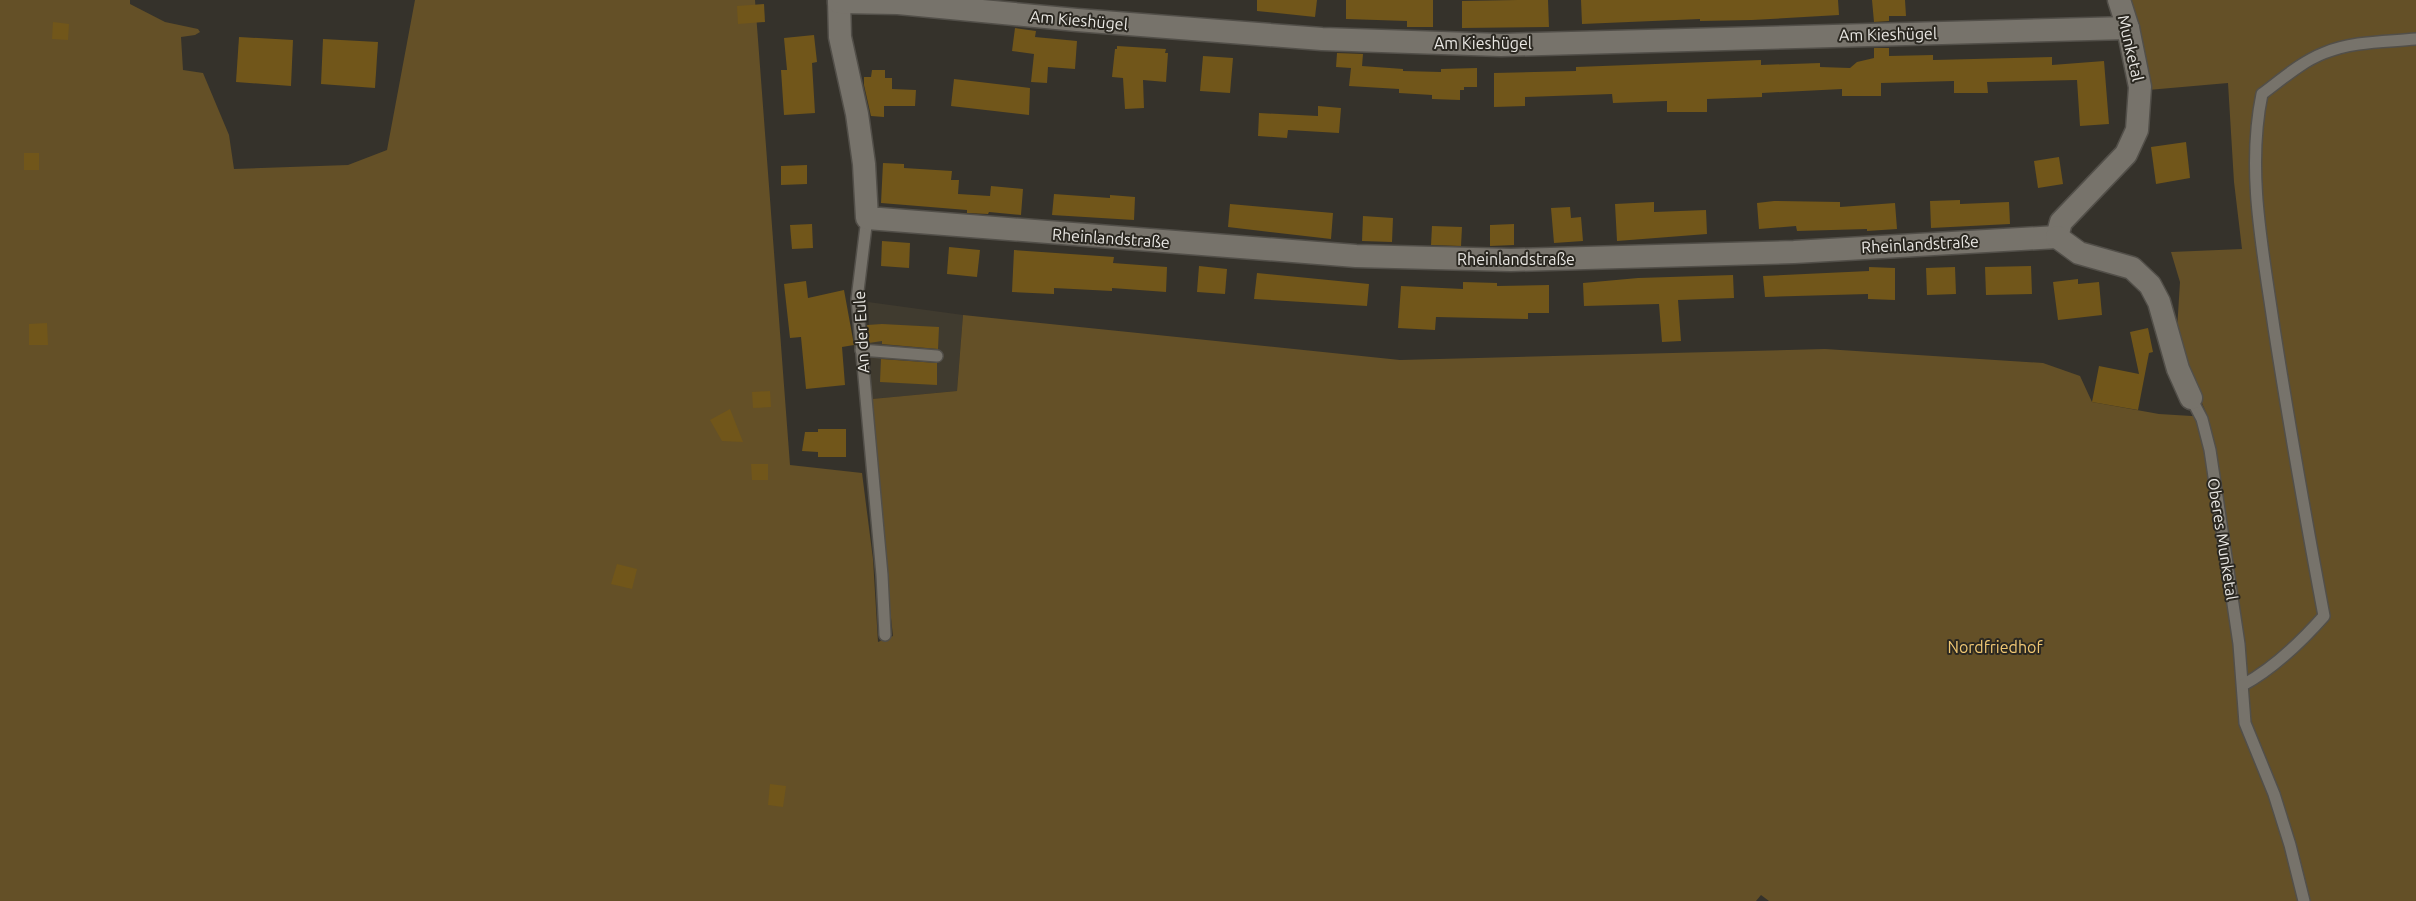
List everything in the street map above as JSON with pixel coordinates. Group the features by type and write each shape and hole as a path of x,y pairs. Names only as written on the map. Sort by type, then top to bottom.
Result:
{"street":[{"name":"Munketal","path":"2057,237 2060,222 2126,154 2137,130 2140,87 2128,28 2119,0"},
{"name":"Am Kieshügel","path":"839,1 898,3 1077,20 1322,39 1501,45 2128,28"},
{"name":"An der Eule","path":"839,1 840,37 857,114 864,164 867,218"},
{"name":"Rheinlandstraße","path":"867,218 1356,256 1502,260 1794,252 2057,237"},
{"name":"Oberes Munketal","path":"2057,237 2079,253 2132,268 2150,285 2159,302 2178,369 2191,398"}],"lane":[{"path":"2243,684 2263,674 2310,632 2324,616 2296,465 2263,250 2254,162 2256,123 2262,94 2293,71 2324,53 2361,43 2416,39"},
{"name":"An der Eule","path":"867,218 857,299 882,575 885,635"},
{"path":"861,350 937,356"},
{"name":"Oberes Munketal","path":"2191,398 2202,420 2210,450 2239,644 2245,723 2274,794 2290,845 2304,901"}],"shaded area":[{"path":"868,302 963,315 957,391 872,399"}],"green space":[{"name":"Nordfriedhof","path":"0,0 130,0 130,4 165,22 198,29 200,32 195,35 181,37 183,70 203,73 229,135 234,169 348,165 387,150 415,0 755,0 790,465 862,473 873,559 878,642 893,636 875,474 872,399 957,391 963,315 1400,360 1825,349 2043,363 2080,376 2092,402 2159,414 2208,417 2188,371 2177,330 2180,282 2171,252 2242,249 2234,182 2228,83 2148,90 2129,0 2416,0 2416,901 1769,901 1761,895 1756,901 0,901"}],"building":[{"path":"1257,0 1317,0 1315,17 1257,11"},
{"path":"1346,0 1433,0 1433,27 1407,27 1407,21 1346,19"},
{"path":"1548,0 1549,27 1462,28 1462,1"},
{"path":"1581,0 1838,0 1839,15 1752,20 1700,21 1700,19 1582,24"},
{"path":"1872,0 1905,0 1906,16 1889,16 1889,21 1874,22"},
{"path":"764,4 765,22 738,24 737,6"},
{"path":"53,22 69,24 68,40 52,39"},
{"path":"1015,28 1036,31 1035,37 1077,41 1075,69 1048,67 1047,83 1031,82 1034,54 1012,51"},
{"path":"814,35 817,62 812,63 815,113 784,115 781,70 787,70 784,38"},
{"path":"239,37 293,40 291,86 236,82"},
{"path":"323,39 378,42 375,88 321,84"},
{"path":"1117,46 1166,49 1165,53 1168,53 1166,82 1143,80 1144,108 1125,109 1123,78 1112,77"},
{"path":"1874,48 1889,48 1889,56 1933,55 1933,60 2052,57 2052,65 2104,61 2109,124 2080,126 2077,80 1987,82 1988,93 1954,93 1954,81 1881,83 1881,96 1842,96 1842,89 1762,93 1762,97 1707,99 1707,112 1667,112 1667,101 1613,103 1612,94 1525,97 1525,106 1494,107 1494,73 1576,71 1576,67 1761,60 1761,65 1820,63 1820,67 1850,68 1857,62 1874,58"},
{"path":"1337,53 1363,54 1362,66 1403,69 1403,71 1441,72 1441,69 1477,68 1477,87 1464,87 1464,90 1460,90 1460,100 1432,99 1432,95 1399,93 1399,89 1349,86 1351,68 1336,67"},
{"path":"1203,56 1233,58 1230,93 1200,91"},
{"path":"872,70 885,70 885,78 892,78 892,89 916,90 915,106 884,106 884,117 871,116 864,77 871,77"},
{"path":"954,79 1030,88 1029,115 951,106"},
{"path":"1318,106 1341,108 1339,133 1288,130 1287,138 1258,136 1259,113 1318,116"},
{"path":"2186,142 2190,178 2156,184 2151,147"},
{"path":"24,153 39,153 39,170 24,170"},
{"path":"2059,157 2063,184 2038,188 2034,161"},
{"path":"883,163 904,164 904,168 952,171 951,180 959,180 958,194 990,196 991,186 1023,189 1021,215 989,212 988,214 967,213 967,210 881,203"},
{"path":"807,165 807,184 781,185 781,166"},
{"path":"1054,194 1110,198 1110,195 1135,197 1134,220 1052,215"},
{"path":"1960,200 1960,204 2009,202 2010,224 1931,228 1930,201"},
{"path":"1774,201 1840,202 1840,207 1895,203 1897,229 1797,231 1796,226 1759,229 1757,203"},
{"path":"1654,202 1654,212 1706,210 1707,234 1617,241 1615,204"},
{"path":"1230,204 1333,213 1331,239 1228,227"},
{"path":"1570,207 1571,218 1581,217 1583,241 1554,243 1551,208"},
{"path":"1363,216 1393,218 1392,242 1362,241"},
{"path":"812,224 813,248 792,249 790,225"},
{"path":"1514,224 1514,245 1490,246 1490,225"},
{"path":"1432,226 1462,227 1461,246 1431,245"},
{"path":"882,241 910,243 909,268 881,266"},
{"path":"949,247 980,250 977,277 947,274"},
{"path":"1014,250 1114,257 1113,263 1167,267 1166,292 1112,288 1112,291 1054,288 1054,294 1012,292"},
{"path":"1199,266 1227,269 1225,294 1197,292"},
{"path":"2031,266 2032,294 1986,295 1985,267"},
{"path":"1869,267 1895,268 1895,300 1868,299 1868,294 1765,297 1763,276 1869,271"},
{"path":"1955,267 1956,294 1927,295 1926,268"},
{"path":"1257,273 1369,284 1367,306 1254,299"},
{"path":"1733,275 1734,298 1678,300 1681,341 1662,342 1659,304 1584,306 1583,283 1638,278"},
{"path":"2078,279 2078,284 2099,282 2102,315 2058,320 2053,282"},
{"path":"806,281 808,298 844,290 854,345 842,347 845,385 806,389 801,337 790,338 784,284"},
{"path":"1463,282 1497,283 1497,286 1549,285 1549,313 1528,313 1528,319 1436,317 1435,330 1398,328 1401,286 1463,289"},
{"path":"47,323 48,345 29,345 29,324"},
{"path":"867,325 939,327 938,349 882,344 882,341 869,343"},
{"path":"2148,328 2153,352 2149,353 2138,410 2092,402 2099,366 2139,374 2130,332"},
{"path":"881,359 937,363 937,385 880,382"},
{"path":"770,391 771,407 753,408 752,392"},
{"path":"730,409 743,442 722,441 710,420"},
{"path":"818,429 846,429 846,457 818,457 818,452 802,451 805,432 818,432"},
{"path":"751,464 768,464 768,480 752,480"},
{"path":"617,564 637,569 632,589 611,584"},
{"path":"770,784 786,786 783,807 768,805"}]}
